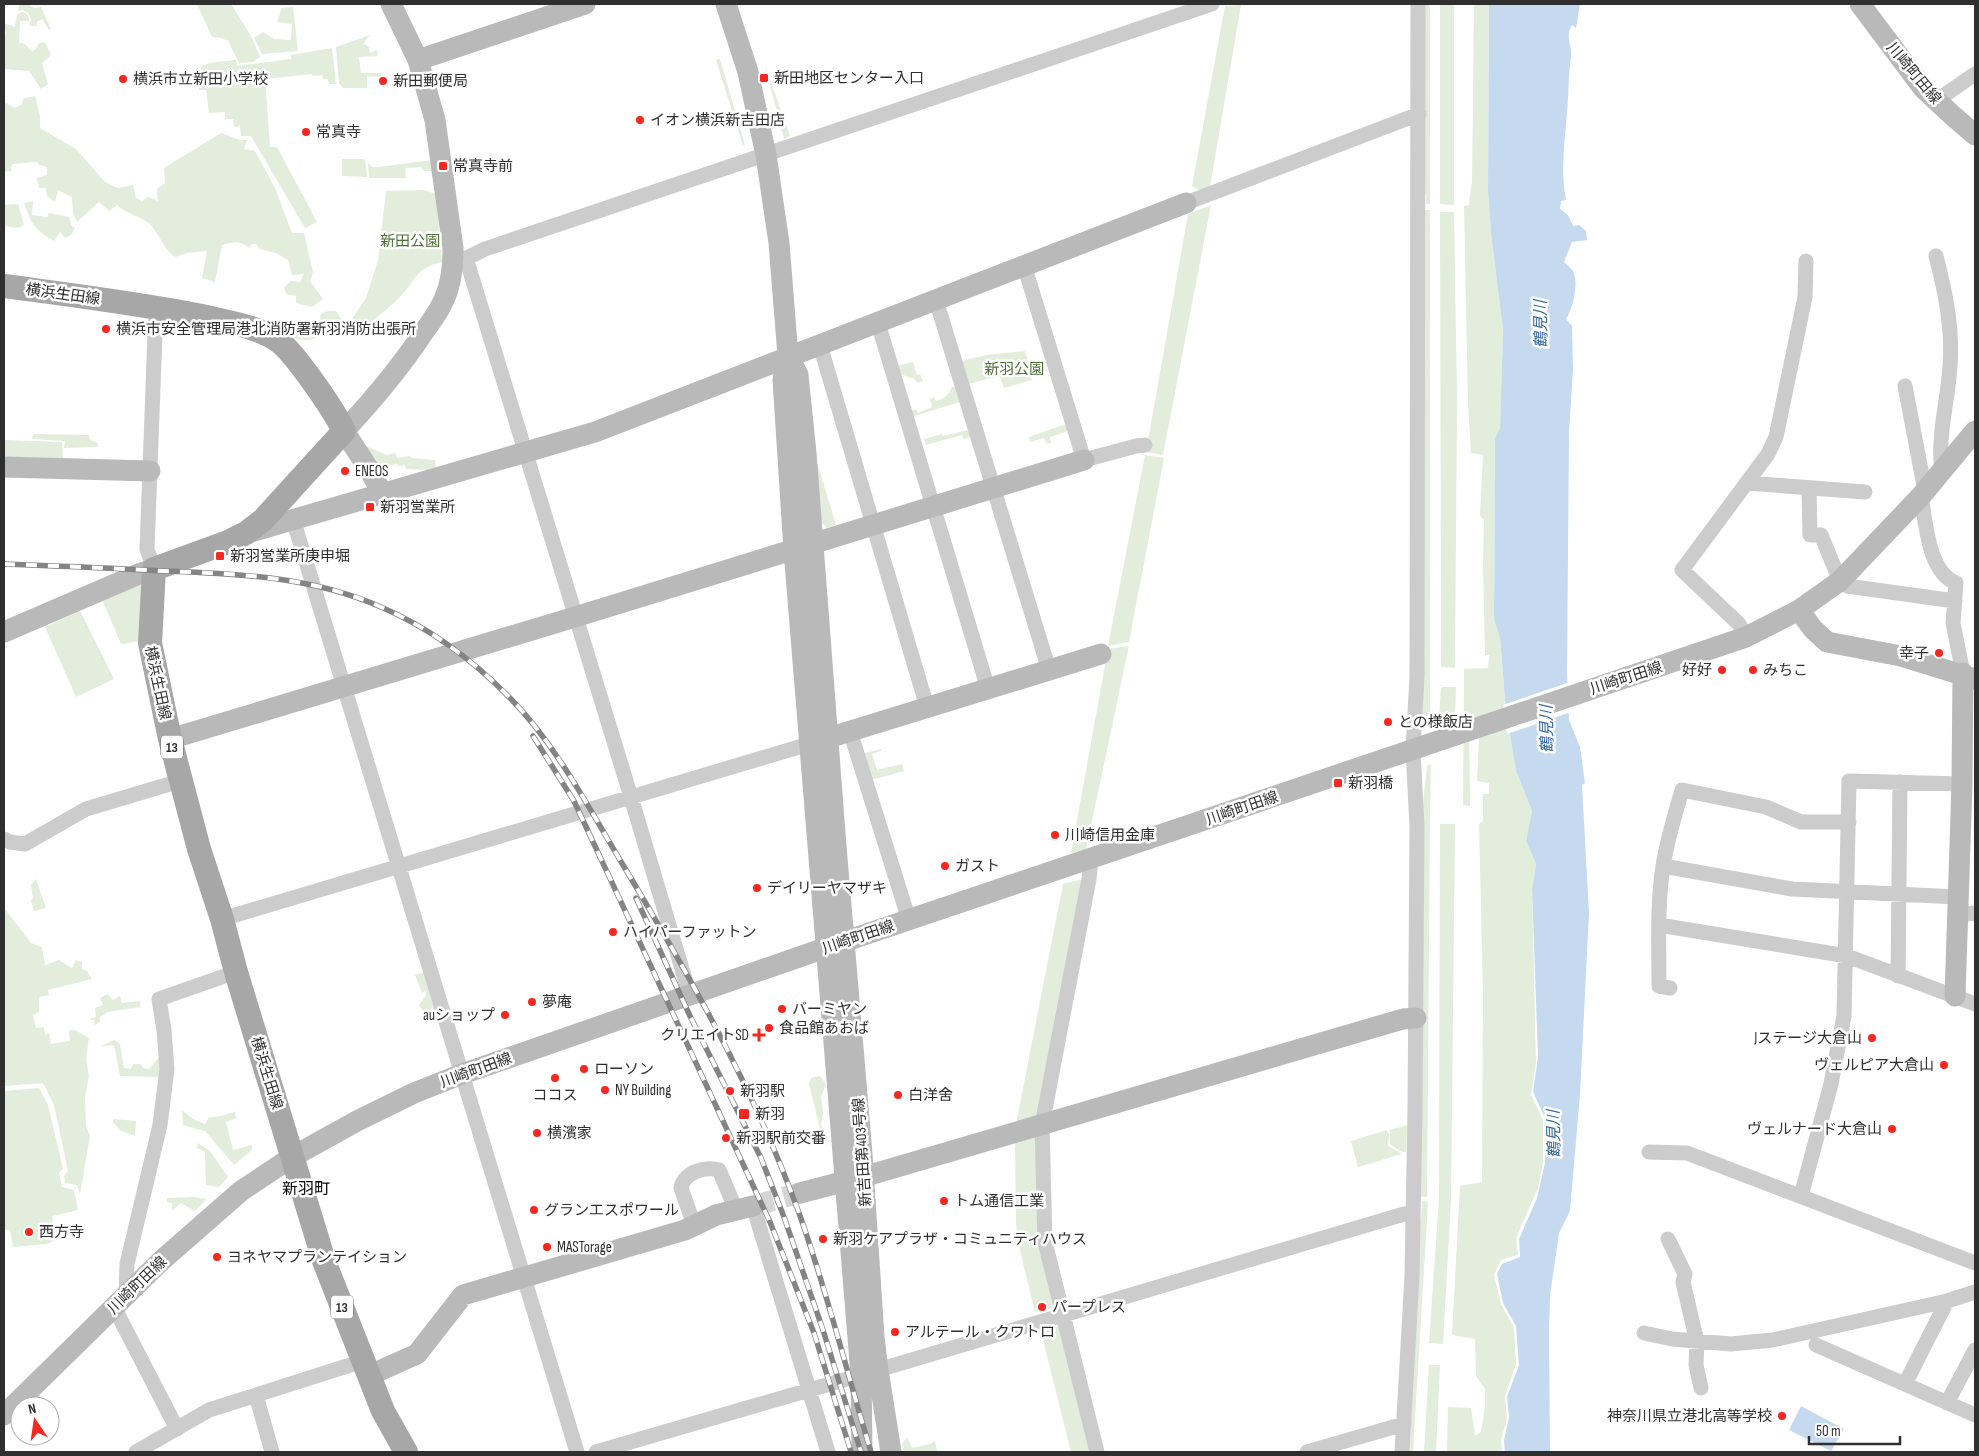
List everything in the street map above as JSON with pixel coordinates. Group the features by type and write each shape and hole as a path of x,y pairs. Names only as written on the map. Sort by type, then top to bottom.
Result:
{"main road":[{"name":"横浜生田線","path":"4,286 156,307 261,331 278,340 292,354 338,419 344,431"},
{"path":"154,569 219,546 246,533 263,520 344,431"},
{"name":"横浜生田線","path":"154,569 149,638 180,781 324,1261 383,1411 406,1452"}],"street":[{"path":"391,4 418,60 435,120 453,248 526,452 690,996"},
{"path":"418,60 585,4"},
{"path":"726,4 748,72 766,155 779,243 788,356"},
{"path":"382,493 344,431 376,398 437,312 459,261 494,246 1212,4"},
{"path":"1402,1452 1412,1276 1416,1018 1417,826 1414,750 1417,676 1418,4"},
{"name":"川崎町田線","path":"1860,4 1923,88 1975,134"},
{"path":"1936,101 1975,74"},
{"path":"246,533 595,432 1419,114"},
{"path":"1936,256 1945,289 1950,358 1939,454 1942,472"},
{"path":"1746,637 1739,624 1682,570 1768,454 1776,437 1805,297 1806,261"},
{"path":"1024,265 1084,460"},
{"path":"936,300 1049,670"},
{"path":"4,632 154,569 147,549 156,307"},
{"path":"878,323 988,688"},
{"path":"820,345 927,707"},
{"name":"新吉田第403号線","path":"788,356 798,375 803,547 819,741 836,846 835,945 869,1372 862,1452"},
{"path":"1904,386 1934,561 1948,580 1956,583 1953,623 1969,676 1962,784 1968,807 1964,909 1955,996"},
{"name":"川崎町田線","path":"4,1415 161,1261 241,1191 292,1157 414,1093 462,1074 835,945 1746,637 1799,610 1840,581 1973,439"},
{"path":"170,739 575,617 1084,460 1145,445"},
{"path":"4,466 150,471"},
{"path":"1746,483 1865,492"},
{"path":"1809,488 1810,534 1821,535 1840,581 1847,586 1955,601"},
{"path":"293,519 577,1452"},
{"path":"1799,610 1813,629 1828,642 1901,656 1969,676"},
{"path":"222,919 819,741 1101,654"},
{"path":"850,731 909,920"},
{"path":"4,839 24,844 86,809 180,781"},
{"path":"1801,1196 1831,1084 1844,1016 1849,781 1962,784"},
{"path":"1898,976 1900,782"},
{"path":"1670,988 1659,986 1663,866 1682,790 1766,807 1801,822 1849,822"},
{"path":"1091,859 1089,879 1042,1125 1045,1242 1097,1452"},
{"path":"1663,866 1792,890 1899,894 1964,909"},
{"path":"1660,925 1846,956 1975,1004"},
{"path":"177,1429 120,1302 127,1264 160,1124 167,1069 159,999 236,972"},
{"path":"800,1193 1042,1125 1403,1019 1416,1018"},
{"path":"1648,1152 1687,1153 1975,1262"},
{"path":"694,1225 681,1188 682,1182 687,1176 710,1167 719,1170 744,1208 828,1452"},
{"path":"136,1452 209,1410 256,1395 366,1369 417,1354 463,1295 685,1230 716,1215 744,1208"},
{"path":"596,1452 1396,1217 1413,1214"},
{"path":"1668,1239 1685,1274 1683,1282 1697,1342 1696,1365 1701,1388"},
{"path":"1644,1333 1672,1339 1731,1344 1773,1340 1975,1292"},
{"path":"1906,1384 1947,1300"},
{"path":"1816,1345 1975,1415"},
{"path":"1947,1403 1975,1350"},
{"name":"新吉田第403号線","path":"869,1372 891,1452"},
{"path":"256,1395 272,1452"},
{"path":"1307,1452 1404,1424"}],"green space":[{"path":"19,4 28,4 34,8 41,7 51,29 49,30 42,19 37,22 37,26 29,26 31,19 28,13 23,10 18,11"},
{"path":"197,4 231,4 251,36 260,57 253,62 239,63 228,41 212,37"},
{"path":"1424,4 1430,4 1430,204 1426,204 1426,194 1423,193"},
{"path":"1440,4 1454,4 1454,205 1440,204"},
{"path":"1474,4 1489,4 1488,191 1491,233 1503,330 1500,429 1495,439 1494,619 1500,638 1506,711 1516,771 1532,811 1526,841 1536,864 1532,889 1536,1063 1531,1095 1543,1120 1543,1162 1538,1188 1516,1238 1518,1255 1501,1260 1494,1275 1501,1304 1514,1328 1516,1364 1505,1396 1507,1419 1501,1440 1502,1452 1447,1452 1448,1407 1471,1408 1475,1436 1481,1432 1485,1406 1485,1389 1476,1376 1475,1339 1452,1335 1460,1186 1482,1182 1483,995 1479,824 1483,821 1483,794 1489,794 1489,783 1477,781 1480,719 1469,725 1470,806 1463,805 1464,669 1488,668 1489,655 1485,655 1484,520 1480,516 1483,455 1471,453 1468,404 1464,206 1469,205 1472,181"},
{"path":"1241,5 1210,187 1200,191 1192,186 1225,6"},
{"path":"293,7 298,51 262,54 254,38 263,32 274,39 291,40 292,24 277,22 282,8"},
{"path":"23,12 28,15 29,21 20,21 19,42 26,45 31,51 35,50 39,43 45,42 51,55 42,63 48,84 41,89 29,71 4,69 6,32 4,23 15,27 17,14"},
{"path":"370,35 363,44 369,47 370,53 377,50 378,56 359,57 361,73 381,73 381,77 367,76 367,88 343,88 339,83 336,47"},
{"path":"332,48 336,84 329,84 328,79 323,79 322,75 313,76 312,74 265,79 270,147 277,147 317,222 305,228 251,136 241,136 240,126 234,127 233,119 225,119 225,112 209,113 206,90 199,90 201,68 203,65 215,62 236,60 237,66 291,59 291,55"},
{"path":"720,59 745,145 743,146 716,60"},
{"path":"764,62 790,136 784,139"},
{"path":"35,96 40,116 40,128 76,149 105,182 118,188 133,185 136,198 142,201 148,197 158,201 157,189 165,183 164,168 221,133 240,140 247,140 244,149 255,151 275,188 292,233 304,233 313,272 310,281 323,299 312,307 296,303 296,296 286,294 284,288 290,281 300,282 304,274 292,275 288,260 276,253 260,249 256,244 252,244 249,248 236,242 222,245 215,282 202,278 207,251 187,253 175,257 148,222 117,205 109,211 99,202 77,222 73,213 72,197 58,190 55,202 47,196 46,188 39,188 37,178 47,175 47,167 39,165 37,162 12,164 11,171 4,172 4,106 6,103 15,108 21,105 24,98"},
{"path":"342,159 365,159 367,177 342,176"},
{"path":"432,160 433,179 431,171 424,171 421,167 405,168 406,178 369,178 368,163 373,167 379,167"},
{"name":"新田公園","path":"424,190 436,194 442,262 426,268 416,276 398,299 356,335 344,331 366,298 378,260 386,191"},
{"path":"33,201 32,215 47,217 49,213 69,217 71,225 75,228 72,234 65,238 60,232 54,241 38,230 32,222 24,203"},
{"path":"18,204 24,225 18,228 4,226 4,205"},
{"path":"1211,205 1163,455 1146,452 1188,214"},
{"path":"1425,210 1430,210 1430,726 1421,724"},
{"path":"1440,212 1454,212 1457,400 1455,668 1441,667"},
{"path":"336,311 342,320 323,334 310,340 296,339 288,335 289,329 303,335 313,332 322,325 320,317 322,313"},
{"name":"新羽公園","path":"1025,351 1032,380 1004,388 1000,376 968,384 962,361 986,355"},
{"path":"913,362 917,375 920,374 923,381 917,383 914,378 897,372 896,366"},
{"path":"956,386 960,402 911,417 909,411 916,409 918,413 932,407 930,399 934,397 936,401 942,399 948,395 952,387"},
{"path":"1066,424 1068,431 1050,437 1051,443 1047,444 1044,438 1030,442 1029,437"},
{"path":"968,430 971,437 964,439 962,435 926,445 924,439 942,434 943,436"},
{"path":"33,434 89,435 90,440 98,443 97,447 64,448 65,441 32,439"},
{"path":"5,440 62,442 63,459 7,457 4,454"},
{"path":"363,445 387,455 395,453 397,458 410,456 412,458 435,460 436,467 429,470 406,469 405,465 386,466 383,463 378,468"},
{"path":"1145,455 1164,458 1129,642 1108,646"},
{"path":"816,459 836,525 827,528 821,522"},
{"path":"143,584 141,641 121,644 102,599"},
{"path":"80,611 114,679 76,697 45,627"},
{"path":"1129,646 1086,849 1071,853 1108,649"},
{"path":"1441,687 1456,687 1455,718 1439,719"},
{"path":"881,749 881,751 872,754 877,770 902,764 904,771 871,780 865,753"},
{"path":"1431,764 1427,1197 1418,1196 1422,812 1427,766"},
{"path":"1440,824 1455,824 1451,1199 1443,1344 1429,1343 1439,1199"},
{"path":"36,879 46,908 34,911 31,901 33,898 31,885"},
{"path":"1083,879 1038,1118 1016,1124 1063,884"},
{"path":"4,908 31,943 42,947 45,965 59,960 72,968 76,960 82,962 82,969 87,971 92,979 48,990 49,995 39,997 39,1012 33,1015 36,1028 44,1027 45,1035 49,1033 51,1044 70,1041 69,1030 75,1030 89,1038 86,1059 89,1076 85,1098 86,1126 90,1136 80,1194 77,1185 65,1183 64,1176 68,1171 54,1105 43,1083 4,1086"},
{"path":"428,971 440,1011 425,1015 419,1005 426,995 425,991 422,993 415,975"},
{"path":"108,994 113,1000 120,996 122,1003 140,1001 140,1007 107,1012 100,1017 100,1022 95,1025 94,1020 89,1019 96,1017 95,1008 103,1005 100,998"},
{"path":"114,1040 120,1044 124,1068 131,1069 133,1064 141,1064 143,1068 149,1069 160,1056 161,1077 120,1076 114,1045 101,1046"},
{"path":"820,1076 826,1084 821,1097 823,1113 821,1123 825,1138 824,1145 809,1084 811,1078"},
{"path":"39,1088 48,1105 63,1169 59,1173 62,1187 74,1190 78,1210 52,1216 54,1241 46,1244 13,1247 10,1230 4,1230 4,1091"},
{"path":"182,1110 193,1119 205,1124 209,1117 235,1112 236,1118 226,1122 233,1150 252,1145 252,1150 234,1165 205,1131 183,1125"},
{"path":"113,1119 136,1121 135,1136 121,1131 113,1122"},
{"path":"1407,1125 1406,1152 1402,1152 1390,1144 1390,1130"},
{"path":"1387,1130 1389,1135 1388,1146 1402,1154 1358,1167 1351,1141"},
{"path":"1033,1135 1039,1140 1057,1307 1035,1312 1017,1238 1015,1142"},
{"path":"198,1143 210,1151 228,1177 219,1187 206,1185 205,1152 197,1148"},
{"path":"194,1197 206,1199 195,1211 181,1203 172,1211 172,1203 167,1202 167,1198"},
{"path":"1422,1201 1428,1202 1413,1452 1410,1452 1418,1219 1421,1219"},
{"path":"1061,1325 1091,1452 1071,1452 1041,1332"},
{"path":"1429,1365 1440,1365 1436,1452 1424,1452"},
{"path":"907,1437 912,1448 935,1441 937,1451 905,1452 902,1444"}],"water":[{"name":"鶴見川","path":"1489,4 1580,4 1576,28 1572,25 1569,34 1571,54 1563,167 1566,200 1561,201 1560,209 1568,215 1573,226 1579,225 1586,231 1587,240 1572,242 1564,262 1573,271 1575,276 1573,302 1566,319 1572,326 1573,369 1569,432 1567,674 1569,720 1580,747 1585,783 1582,785 1589,913 1580,1094 1570,1211 1559,1233 1550,1296 1550,1452 1505,1452 1504,1441 1509,1417 1507,1397 1519,1365 1516,1326 1503,1303 1497,1274 1502,1264 1520,1257 1519,1239 1537,1198 1545,1163 1545,1118 1533,1092 1538,1057 1532,889 1536,864 1526,841 1532,811 1516,771 1506,711 1500,638 1494,619 1495,439 1500,428 1503,330 1491,233 1488,191"},
{"path":"1801,1406 1844,1429 1831,1451 1789,1430"}],"pier":[{"path":"1570,682 1571,712 1507,734 1503,705"}],"tunnel":[{"path":"753,1206 800,1193"}],"railway":[{"path":"4,564 192,572 274,578 328,589 381,607 434,635 467,659 511,699 556,755 583,797 695,988 741,1076 762,1121 799,1213 828,1302 871,1452"},
{"path":"533,736 574,801 770,1222 814,1333 851,1452"},
{"path":"636,898 690,1016 761,1158 784,1217 823,1330 861,1452"}],"place":[{"name":"新田地区センター入口","path":"764,78"},
{"name":"横浜市立新田小学校","path":"123,79"},
{"name":"新田郵便局","path":"383,81"},
{"name":"イオン横浜新吉田店","path":"640,120"},
{"name":"常真寺","path":"306,132"},
{"name":"常真寺前","path":"443,166"},
{"name":"横浜市安全管理局港北消防署新羽消防出張所","path":"106,329"},
{"name":"ENEOS","path":"345,471"},
{"name":"新羽営業所","path":"370,507"},
{"name":"新羽営業所庚申堀","path":"220,556"},
{"name":"幸子","path":"1939,653"},
{"name":"好好","path":"1722,670"},
{"name":"みちこ","path":"1753,670"},
{"name":"との様飯店","path":"1388,722"},
{"name":"新羽橋","path":"1338,783"},
{"name":"川崎信用金庫","path":"1055,835"},
{"name":"ガスト","path":"945,866"},
{"name":"デイリーヤマザキ","path":"757,888"},
{"name":"ハイパーファットン","path":"613,932"},
{"name":"夢庵","path":"532,1002"},
{"name":"バーミヤン","path":"782,1009"},
{"name":"auショップ","path":"505,1015"},
{"name":"食品館あおば","path":"769,1028"},
{"name":"クリエイトSD","path":"759,1035"},
{"name":"Jステージ大倉山","path":"1872,1038"},
{"name":"ヴェルピア大倉山","path":"1944,1065"},
{"name":"ローソン","path":"584,1069"},
{"name":"ココス","path":"555,1078"},
{"name":"NY Building","path":"605,1090"},
{"name":"新羽駅","path":"730,1091"},
{"name":"白洋舍","path":"898,1095"},
{"name":"新羽","path":"744,1114"},
{"name":"ヴェルナード大倉山","path":"1892,1129"},
{"name":"横濱家","path":"537,1133"},
{"name":"新羽駅前交番","path":"726,1138"},
{"name":"トム通信工業","path":"944,1201"},
{"name":"グランエスポワール","path":"534,1210"},
{"name":"西方寺","path":"29,1232"},
{"name":"新羽ケアプラザ・コミュニティハウス","path":"823,1239"},
{"name":"MASTorage","path":"547,1247"},
{"name":"ヨネヤマプランテイション","path":"217,1257"},
{"name":"パープレス","path":"1042,1307"},
{"name":"アルテール・クワトロ","path":"895,1332"},
{"name":"神奈川県立港北高等学校","path":"1782,1416"}],"district":[{"name":"新羽町","path":"306,1188"}]}
